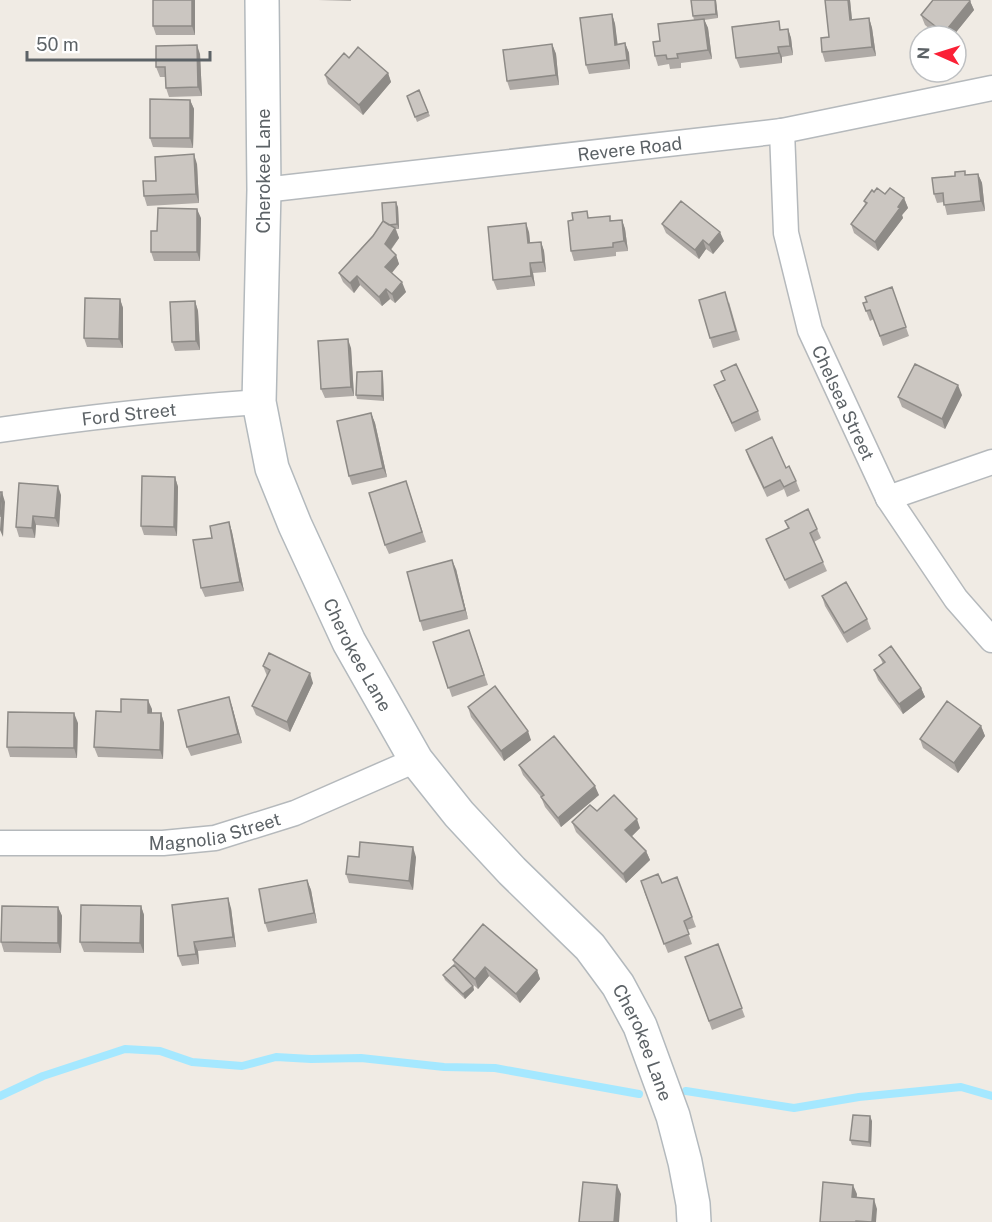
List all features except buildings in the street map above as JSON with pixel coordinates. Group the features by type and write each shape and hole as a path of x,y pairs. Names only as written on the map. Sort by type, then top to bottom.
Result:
{"street":[{"name":"Cherokee Lane","path":"262,0 264,190 259,402 272,468 295,525 350,642 416,760 459,814 590,947 618,985 640,1026 673,1116 686,1162 694,1222"},
{"name":"Revere Road","path":"264,190 782,131 992,88"},
{"name":"Chelsea Street","path":"782,131 786,234 810,330 888,498 956,599 992,640"},
{"name":"Ford Street","path":"0,430 163,409 259,402"},
{"path":"888,498 992,462"},
{"name":"Magnolia Street","path":"0,843 163,843 215,838 295,813 416,760"}],"waterway":[{"path":"0,1096 43,1076 125,1049 160,1051 192,1062 242,1066 276,1057 361,1058 444,1067 495,1068 639,1094"},
{"path":"686,1091 794,1108 859,1097 961,1087 992,1096"}]}
